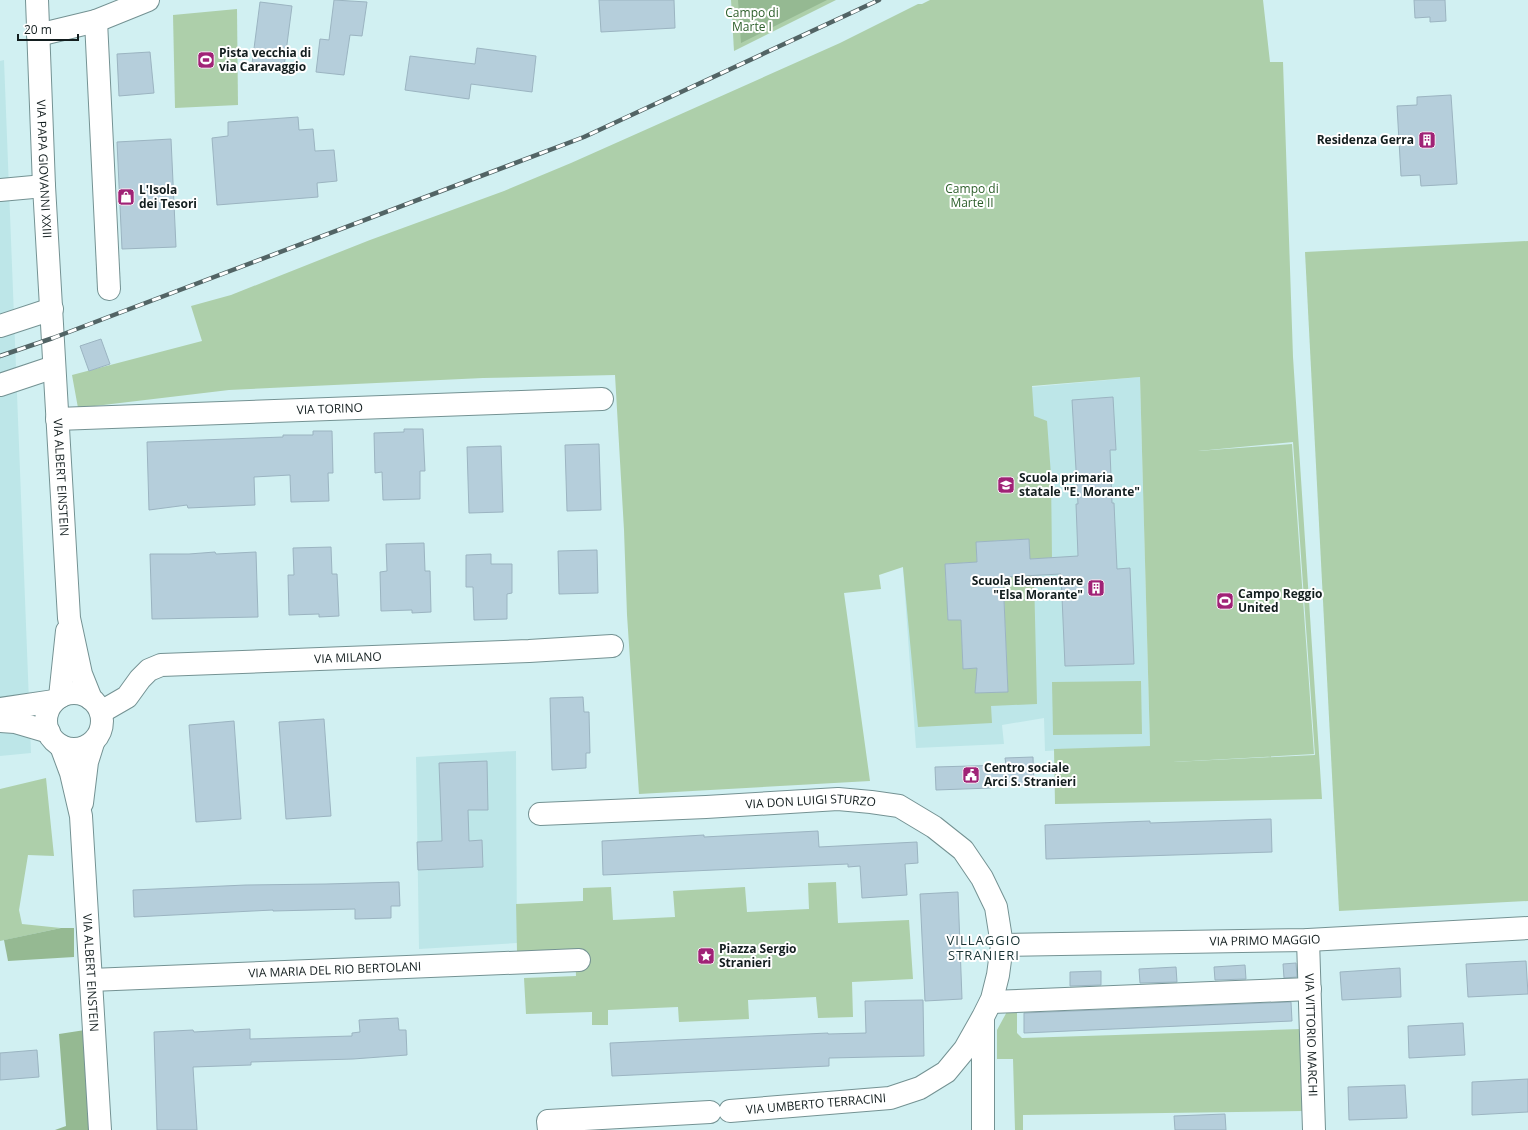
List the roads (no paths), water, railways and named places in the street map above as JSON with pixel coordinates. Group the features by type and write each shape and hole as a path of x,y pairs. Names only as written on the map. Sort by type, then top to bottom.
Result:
{"street":[{"name":"VIA PAPA GIOVANNI XXIII","path":"37,0 44,186 53,338"},
{"path":"38,35 96,22 148,0"},
{"path":"96,22 109,289"},
{"path":"0,190 44,186"},
{"path":"0,326 52,309"},
{"name":"VIA ALBERT EINSTEIN","path":"53,338 69,618 81,674 96,705"},
{"path":"0,385 54,367"},
{"name":"VIA TORINO","path":"57,419 602,399"},
{"name":"VIA ALBERT EINSTEIN","path":"57,699 69,618"},
{"name":"VIA MILANO","path":"96,705 127,697 140,679 149,670 161,665 529,651 612,646"},
{"path":"0,709 57,699 76,693 96,705 103,720 102,728 93,742 86,747 77,749 68,749 54,739 15,722 0,720"},
{"path":"54,739 46,724 49,708 57,699"},
{"name":"VIA ALBERT EINSTEIN","path":"54,739 71,774 81,816"},
{"name":"VIA ALBERT EINSTEIN","path":"93,742 87,762 81,816 100,1130"},
{"name":"VIA DON LUIGI STURZO","path":"540,814 706,807 838,799 899,806 934,827 963,850 982,878 996,907 1002,945"},
{"name":"VIA PRIMO MAGGIO","path":"1002,945 1308,940 1528,928"},
{"name":"VIA VITTORIO MARCHI","path":"1308,940 1314,1130"},
{"name":"VIA UMBERTO TERRACINI","path":"549,1125 890,1098 920,1088 946,1072 965,1049 987,1009 998,975 1002,945"},
{"name":"VIA MARIA DEL RIO BERTOLANI","path":"91,980 578,960"},
{"path":"983,1130 987,1009 1310,989"}],"railway":[{"path":"0,356 53,338 584,137 879,0"}],"place":[{"name":"Pista vecchia di via Caravaggio","path":"206,60"},
{"name":"Residenza Gerra","path":"1427,140"},
{"name":"L'Isola dei Tesori","path":"126,197"},
{"name":"Scuola primaria statale \"E. Morante\"","path":"1006,485"},
{"name":"Scuola Elementare \"Elsa Morante\"","path":"1096,588"},
{"name":"Campo Reggio United","path":"1225,601"},
{"name":"Centro sociale Arci S. Stranieri","path":"971,775"},
{"name":"Piazza Sergio Stranieri","path":"706,956"}],"district":[{"name":"VILLAGGIO STRANIERI","path":"984,948"}],"park label":[{"name":"Campo di Marte I","path":"752,20"},
{"name":"Campo di Marte II","path":"972,196"}]}
